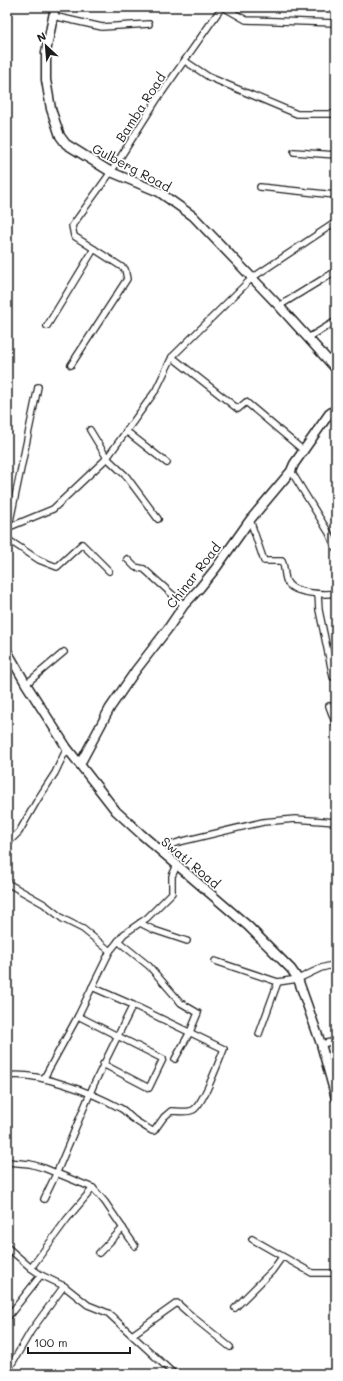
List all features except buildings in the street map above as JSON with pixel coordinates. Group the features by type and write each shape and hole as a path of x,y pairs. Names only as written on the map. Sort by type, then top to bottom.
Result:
{"street":[{"name":"Gulberg Road","path":"55,7 46,52 46,80 50,108 56,127 66,144 111,172 159,192 193,216 280,306 335,366"},
{"path":"223,7 246,20 336,23"},
{"name":"Bamba Road","path":"71,365 127,279 125,269 74,236 72,226 111,172 156,101 223,7"},
{"path":"53,16 102,27 149,24"},
{"path":"185,61 209,77 297,114 336,114"},
{"path":"294,152 336,155"},
{"path":"260,187 335,195 336,182"},
{"path":"8,527 52,509 107,458 156,390 172,357 252,278 336,222"},
{"path":"47,326 94,249"},
{"path":"280,306 336,271"},
{"path":"308,338 336,321"},
{"path":"172,357 238,409 246,402 304,451"},
{"path":"8,527 38,387"},
{"name":"Chinar Road","path":"80,764 110,708 136,670 167,630 184,604 199,589 216,568 250,520 291,471 329,414 336,409"},
{"path":"90,430 107,458 126,476 158,519"},
{"path":"126,431 167,463"},
{"path":"291,471 329,533 336,549"},
{"path":"250,520 264,561 282,560 287,582 291,587 310,593 336,593"},
{"path":"7,539 39,560 57,567 82,544 109,571"},
{"path":"127,559 135,567 144,569 184,604"},
{"path":"318,594 319,610 333,677"},
{"name":"Swati Road","path":"7,651 26,684 67,748 116,811 248,926 291,969 298,979 321,1044 336,1098"},
{"path":"26,684 64,652"},
{"path":"329,706 336,725"},
{"path":"7,844 19,832 55,773 67,748"},
{"path":"158,849 179,842 263,822 295,819 336,822"},
{"path":"44,1078 78,1016 110,951 124,934 148,918 172,892 172,876 177,865"},
{"path":"7,883 44,904 63,919 83,929 110,951"},
{"path":"140,923 154,930 187,941"},
{"path":"118,942 149,966 182,1003 198,1013 190,1032 175,1059"},
{"path":"215,961 278,982 298,979 321,968 336,964"},
{"path":"259,1034 278,982"},
{"path":"7,1076 18,1074 44,1078 90,1094 122,1108 132,1118 152,1131 154,1131 164,1117 171,1111 186,1112 194,1110 201,1101 224,1049 92,987"},
{"path":"44,1199 103,1064 133,1005"},
{"path":"78,1016 163,1059 149,1088 103,1064"},
{"path":"321,1044 336,1041"},
{"path":"7,1162 30,1164 57,1172 93,1188 106,1202 135,1246"},
{"path":"31,1268 67,1219 93,1188"},
{"path":"99,1253 123,1228"},
{"path":"252,1239 312,1273 336,1273"},
{"path":"7,1247 31,1268 64,1286 88,1305 108,1313 174,1374"},
{"path":"235,1308 272,1271 282,1257"},
{"path":"7,1318 42,1275"},
{"path":"7,1372 31,1331 64,1286"},
{"path":"132,1335 178,1303 230,1347"}]}
